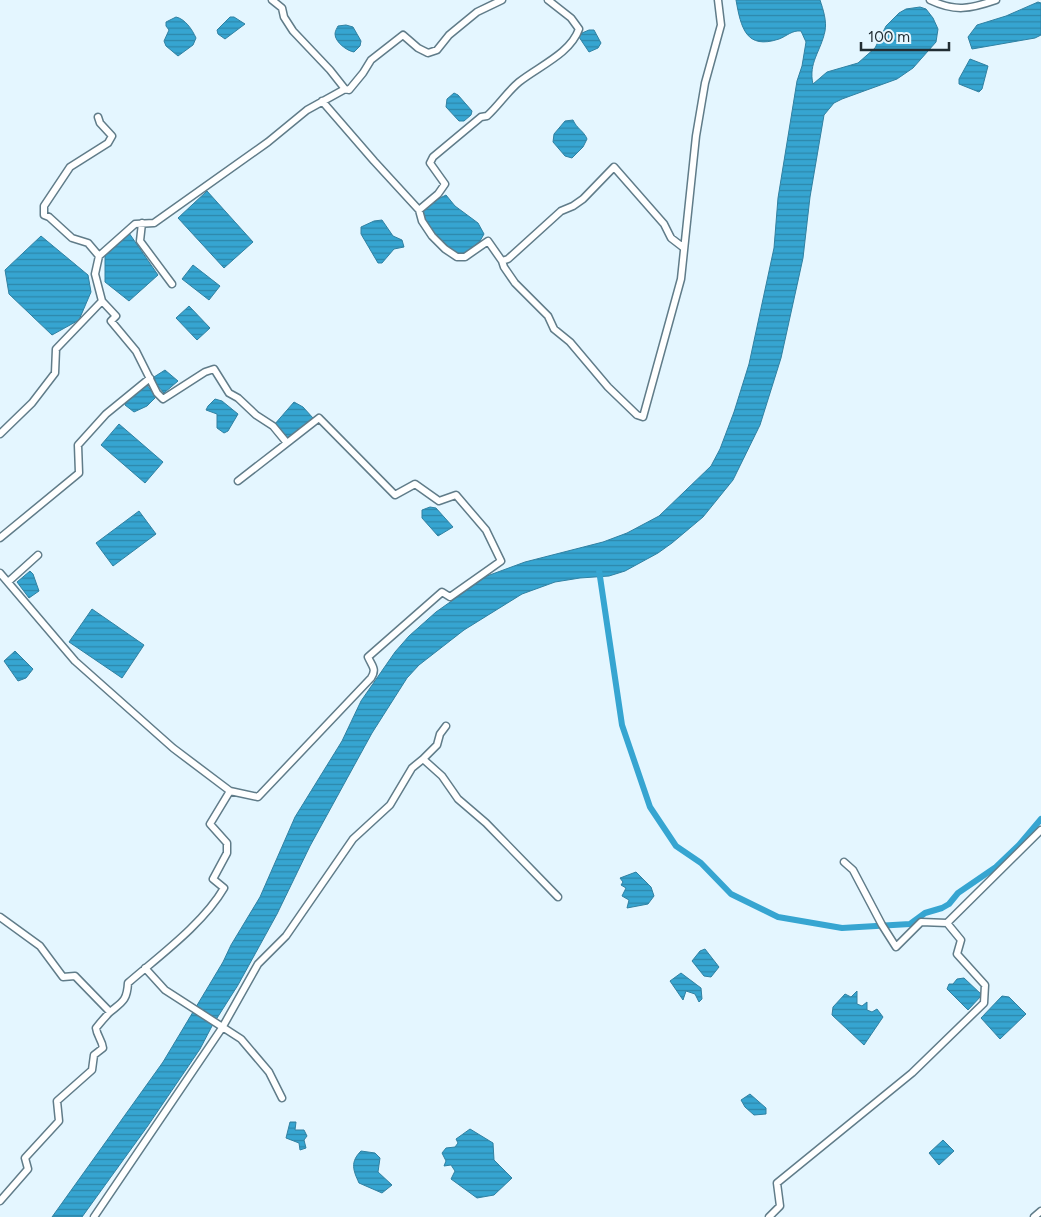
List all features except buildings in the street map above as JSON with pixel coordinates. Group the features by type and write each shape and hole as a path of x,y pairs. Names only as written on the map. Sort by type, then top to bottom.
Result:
{"street":[{"path":"272,0 282,8 284,17 293,30 345,89"},
{"path":"287,443 273,426 229,393 214,369 205,372 164,399 158,393 136,351 111,321 116,316 102,301 95,274 99,256 135,224 154,223 268,142 308,110 345,89 349,90 364,73 371,60 403,35 418,48 428,53 437,50 449,35 465,21 477,12 502,0"},
{"path":"419,210 438,194 445,184 430,163 433,157 481,117 487,116 519,83 568,47 576,38 579,29 571,18 548,0"},
{"path":"322,101 419,210 422,221 432,236 457,257 465,257 488,241 515,283 548,316 554,329 581,354 608,387 637,415 643,417 680,280 696,136 705,84 721,25 718,0"},
{"path":"930,0 943,6 962,9 996,0"},
{"path":"98,117 100,123 112,136 108,143 70,167 44,206 44,215 49,217 72,238 88,243 99,256"},
{"path":"502,261 508,259 561,211 583,199 614,167 664,224 671,238 684,248"},
{"path":"142,223 140,241 172,284"},
{"path":"0,434 32,402 55,373 56,349 102,301"},
{"path":"0,538 79,472 78,445 106,414 150,378"},
{"path":"0,573 75,661 173,748 230,791 258,797 371,678 374,669 368,657 442,592 450,597 501,561 486,530 456,495 438,501 415,484 395,495 319,418 238,481"},
{"path":"8,582 38,555"},
{"path":"94,1217 220,1027 258,964 286,936 353,839 390,805 412,768 437,745 440,734 446,726"},
{"path":"423,759 442,776 458,799 486,823 558,898"},
{"path":"0,1200 28,1169 25,1158 60,1121 57,1101 92,1070 94,1055 103,1048 102,1040 96,1034 96,1028 110,1012 122,1004 128,992 128,983 178,940 216,903 224,888 212,879 227,853 227,843 210,824 230,791"},
{"path":"844,862 853,870 896,947 920,922 947,923 1041,830"},
{"path":"0,918 40,946 63,977 75,976 110,1012"},
{"path":"769,1217 780,1206 777,1183 912,1073 984,1004 985,985 957,954 961,940 947,923"},
{"path":"145,968 165,990 241,1039 269,1072 282,1098"},
{"path":"1034,1217 1041,1211"}],"water":[{"path":"736,0 820,0 825,27 812,70 813,84 827,72 858,63 875,48 886,26 906,9 920,7 926,9 938,29 936,42 913,68 897,79 834,103 824,115 810,197 803,258 781,358 760,425 733,480 703,517 658,553 625,571 609,576 555,582 522,594 464,630 419,665 407,678 372,733 310,846 277,914 200,1049 82,1217 52,1217 163,1062 260,897 295,817 342,741 361,701 395,652 409,636 436,612 487,576 525,562 603,542 627,533 659,516 711,466 720,449 734,412 749,364 774,248 778,198 797,81 806,42 801,31 795,31 768,42 752,39 743,28"},
{"path":"1038,2 1041,3 1041,35 1035,38 972,49 968,37 977,25 1006,16"},
{"path":"176,17 188,25 196,38 193,45 178,56 166,46 164,41 169,30 166,22"},
{"path":"230,17 234,17 245,24 225,39 218,34 217,30"},
{"path":"346,25 353,27 361,41 360,46 354,52 342,46 335,34 338,26"},
{"path":"594,30 601,43 598,48 589,52 579,37 582,33"},
{"path":"970,59 988,66 982,89 979,92 959,84 959,79"},
{"path":"454,93 472,111 471,115 464,121 459,121 446,107 447,99"},
{"path":"573,120 587,139 583,147 572,158 565,156 553,142 554,134 565,121"},
{"path":"207,191 253,242 224,268 178,218"},
{"path":"446,195 455,206 478,223 484,234 480,241 462,256 444,244 431,232 426,225 422,213 434,201"},
{"path":"382,220 393,236 402,240 404,247 394,249 382,263 378,263 361,234 361,227 374,221"},
{"path":"129,233 158,275 129,301 105,282 105,255"},
{"path":"41,236 88,275 91,292 79,320 52,335 9,294 5,270"},
{"path":"193,265 220,286 209,300 182,279"},
{"path":"189,306 210,328 197,340 176,318"},
{"path":"165,370 178,381 164,393 156,384 154,377"},
{"path":"147,385 156,397 147,406 134,412 125,405 127,399"},
{"path":"215,399 222,401 238,414 228,431 224,433 217,428 217,414 206,410"},
{"path":"294,402 303,407 313,418 288,439 274,425"},
{"path":"119,424 163,462 145,483 101,445"},
{"path":"430,507 436,508 453,527 438,536 422,518 422,510"},
{"path":"139,511 156,534 113,566 96,543"},
{"path":"30,571 33,574 39,591 29,598 17,582"},
{"path":"92,609 144,645 122,678 69,642"},
{"path":"15,651 33,669 26,678 18,681 4,661"},
{"path":"636,872 651,887 654,896 648,904 627,908 629,900 622,896 626,888 621,885 623,882 620,878"},
{"path":"705,949 719,967 711,977 704,976 692,961 700,951"},
{"path":"681,973 701,988 702,999 699,1002 695,994 686,991 683,1000 670,981"},
{"path":"964,978 982,995 968,1010 947,989 949,984 953,984 957,979"},
{"path":"857,991 857,1004 862,1006 867,1002 867,1010 872,1012 877,1009 883,1017 864,1045 832,1015 833,1007 845,994 851,997"},
{"path":"1002,996 1009,997 1026,1014 1000,1039 981,1018"},
{"path":"750,1094 766,1108 766,1114 754,1115 745,1107 741,1100"},
{"path":"290,1122 296,1122 295,1130 304,1130 307,1136 304,1140 306,1148 300,1150 299,1143 286,1138"},
{"path":"470,1129 493,1143 494,1160 512,1178 494,1195 477,1198 451,1179 455,1171 451,1165 444,1166 446,1161 442,1153 446,1148 455,1147 458,1143 456,1139"},
{"path":"943,1140 954,1151 939,1165 929,1153"},
{"path":"361,1151 375,1153 380,1158 378,1172 392,1185 382,1193 359,1183 355,1174 354,1163"}],"waterway":[{"path":"599,570 622,725 650,807 676,846 701,863 731,894 778,917 842,928 910,924 925,913 949,904 958,893 996,867 1019,845 1041,819"}]}
